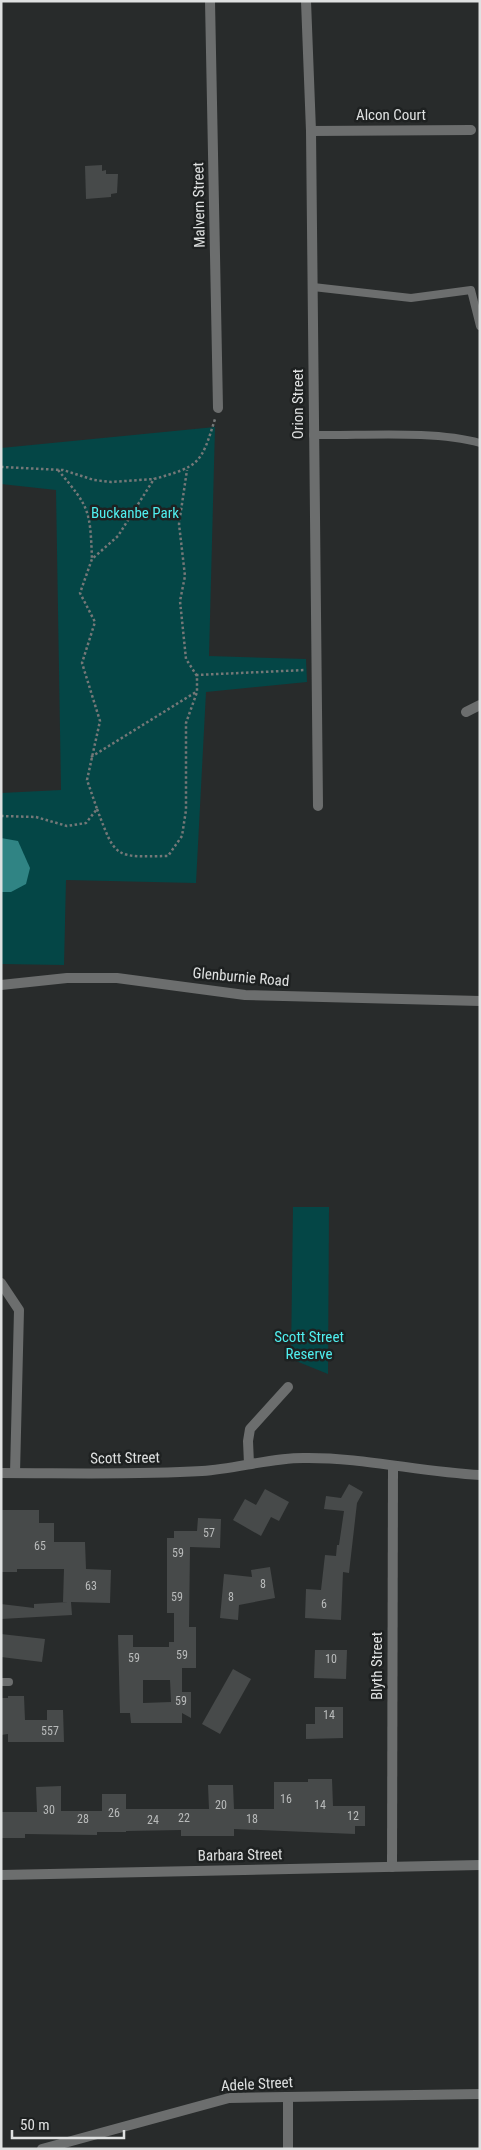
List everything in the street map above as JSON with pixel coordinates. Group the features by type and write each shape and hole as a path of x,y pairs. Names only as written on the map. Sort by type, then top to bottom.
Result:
{"street":[{"name":"Malvern Street","path":"210,1 218,408"},
{"name":"Orion Street","path":"306,1 311,131 318,806"},
{"name":"Alcon Court","path":"311,131 471,130"},
{"path":"466,712 480,705"},
{"name":"Glenburnie Road","path":"1,985 67,978 116,978 245,995 480,1001"},
{"path":"1,1283 19,1310 15,1473"},
{"path":"249,1464 248,1441 250,1429 288,1387"},
{"name":"Scott Street","path":"1,1473 133,1474 204,1471 301,1458 347,1458 393,1466 480,1474"},
{"name":"Blyth Street","path":"392,1867 393,1466"},
{"name":"Barbara Street","path":"1,1874 480,1866"},
{"name":"Adele Street","path":"42,2149 229,2098 480,2094"},
{"path":"288,2097 288,2149"}],"lane":[{"path":"313,287 411,298 471,290 480,326"},
{"path":"313,435 466,439 480,443"}],"path":[{"path":"58,470 82,499 90,518 92,559 80,593 95,622 82,663 100,721 87,780 106,836 113,846 127,856 168,856 182,836 186,810 186,723 197,692 196,674 186,660 180,601 185,576 179,524 187,470 206,448 218,408"},
{"path":"1,467 58,470 111,482 154,479 187,470"},
{"path":"92,559 118,536 154,479"},
{"path":"196,674 317,669"},
{"path":"91,757 197,692"},
{"path":"1,816 36,817 67,826 86,823 97,808"}],"green space":[{"name":"Buckanbe Park","path":"215,427 209,656 306,659 307,682 206,692 196,883 66,880 64,965 1,964 1,793 61,790 56,490 1,484 1,448"},
{"name":"Scott Street Reserve","path":"293,1207 329,1207 328,1374 291,1359"}],"shaded area":[{"path":"1,838 18,841 30,868 26,884 11,892 1,892"}],"building":[{"path":"102,165 102,171 106,170 106,174 118,174 117,193 111,194 111,197 86,199 85,166"},
{"path":"349,1484 363,1492 357,1503 349,1573 343,1572 341,1620 305,1618 306,1589 321,1590 325,1555 336,1556 337,1545 339,1545 344,1511 324,1509 326,1496 341,1498"},
{"path":"265,1489 289,1502 279,1521 271,1517 261,1536 233,1520 245,1499 256,1505"},
{"path":"1,1510 39,1510 39,1523 54,1523 54,1542 85,1542 86,1569 111,1570 110,1603 71,1602 72,1615 1,1619 1,1604 34,1608 34,1604 68,1602 63,1602 64,1569 17,1569 17,1572 1,1572"},
{"path":"198,1518 221,1519 220,1548 190,1547 189,1627 196,1627 196,1668 182,1668 182,1692 191,1692 191,1718 182,1713 182,1723 131,1723 130,1713 120,1713 118,1635 133,1635 133,1647 169,1647 169,1642 174,1642 174,1613 167,1613 167,1538 174,1538 174,1531 197,1531","holes":["143,1680 170,1680 171,1702 143,1703"]},
{"path":"270,1567 275,1598 239,1605 238,1620 220,1618 224,1574 252,1577 251,1570"},
{"path":"1,1634 45,1639 42,1662 1,1657"},
{"path":"315,1650 347,1650 346,1679 314,1678"},
{"path":"233,1669 251,1679 220,1734 202,1724"},
{"path":"8,1696 24,1696 25,1720 47,1720 47,1710 63,1710 64,1742 8,1742 8,1734 1,1735 1,1698 8,1698"},
{"path":"315,1707 343,1707 343,1738 306,1739 306,1724 315,1724"},
{"path":"308,1779 332,1779 333,1806 365,1806 365,1826 355,1826 355,1834 234,1829 234,1836 181,1836 181,1830 97,1832 97,1835 25,1834 25,1838 1,1838 1,1812 37,1812 36,1787 61,1786 61,1811 102,1811 102,1794 126,1794 126,1809 209,1809 208,1785 233,1785 234,1809 274,1809 274,1782 308,1782"}]}
